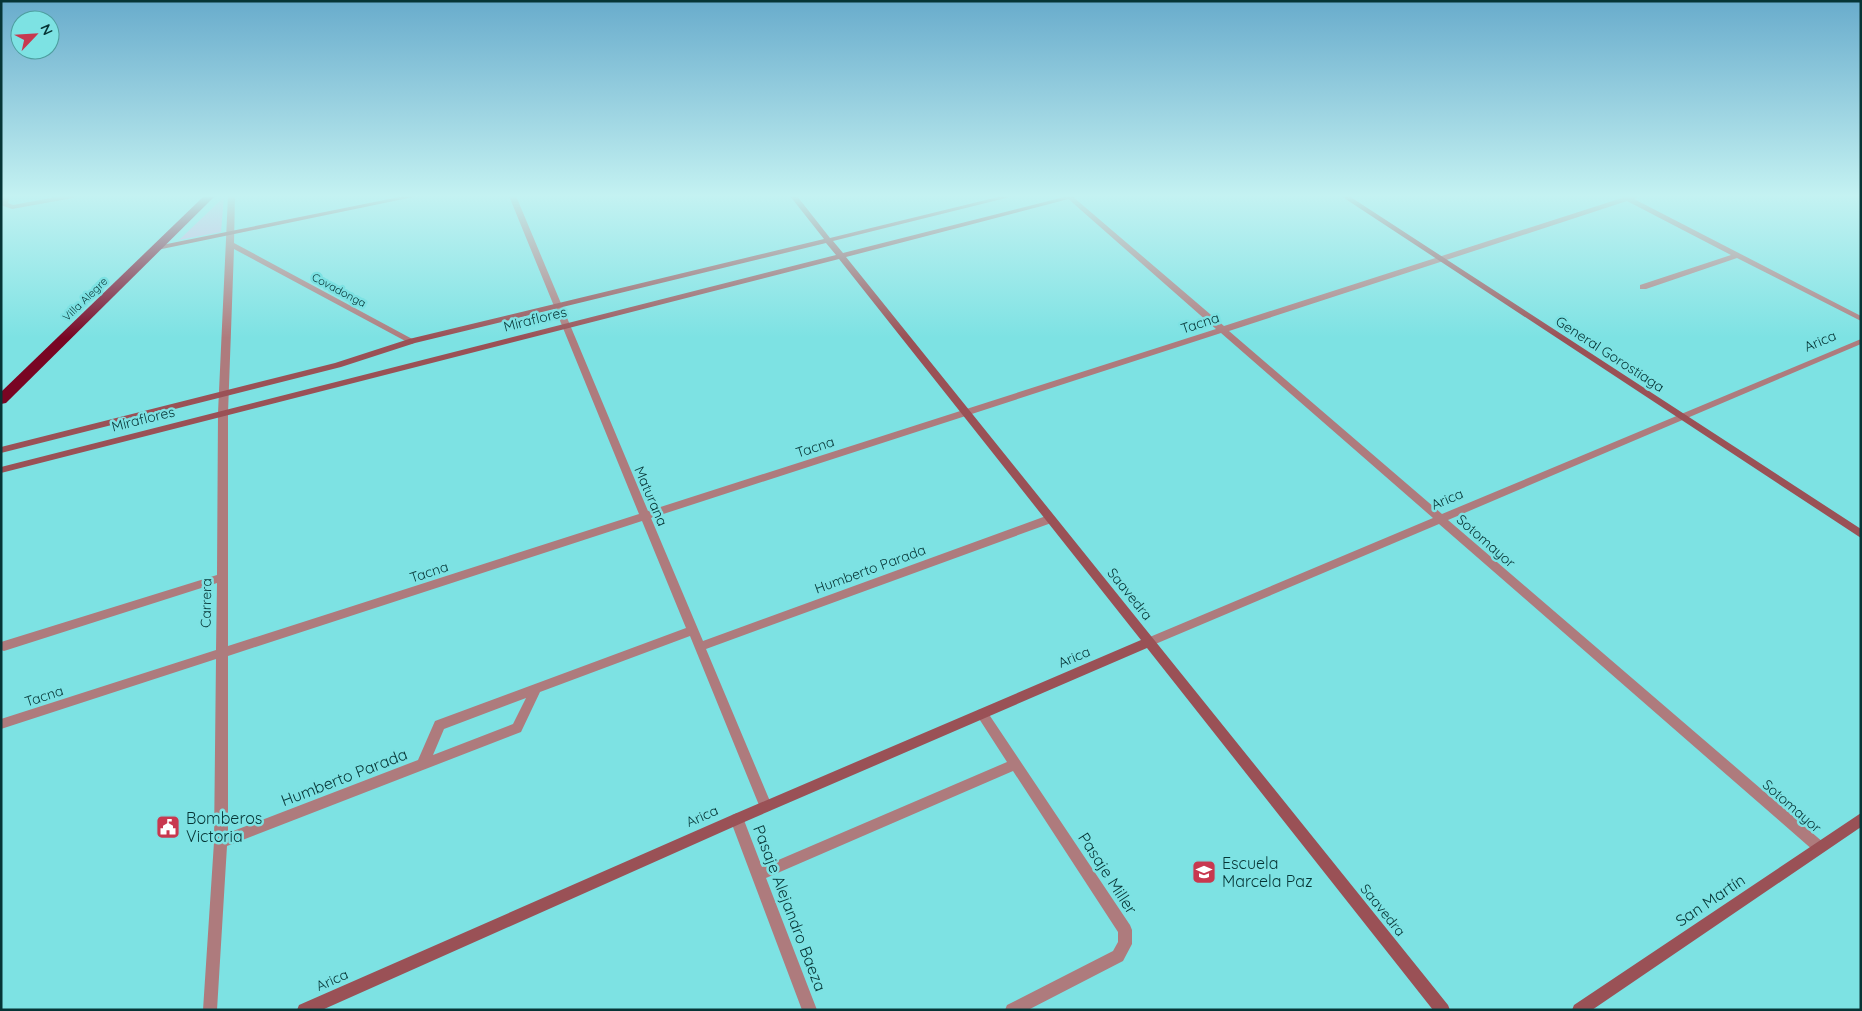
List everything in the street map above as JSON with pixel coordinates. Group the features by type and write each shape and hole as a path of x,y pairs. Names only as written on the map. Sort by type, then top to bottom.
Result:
{"highway":[{"name":"Villa Alegre","path":"1,400 162,243"}],"street":[{"path":"157,248 196,243"},
{"name":"Carrera","path":"210,1010 221,842 223,413 230,243"},
{"name":"Covadonga","path":"237,243 412,341"},
{"name":"Maturana","path":"531,243 766,806"},
{"name":"Miraflores","path":"1,450 338,365 412,341 815,243"},
{"name":"Saavedra","path":"831,243 1443,1010"},
{"name":"Miraflores","path":"1,470 891,243"},
{"name":"Sotomayor","path":"1124,243 1222,331 1819,847"},
{"name":"General Gorostiaga","path":"1415,243 1861,534"},
{"name":"Tacna","path":"1,724 1222,331 1488,243"},
{"path":"1717,243 1861,319"},
{"path":"1642,287 1739,255"},
{"name":"Arica","path":"304,1010 737,818 1861,341"},
{"name":"Humberto Parada","path":"699,647 1050,519"},
{"path":"4,646 221,578"},
{"name":"Humberto Parada","path":"423,764 439,724 692,630"},
{"name":"Humberto Parada","path":"221,842 517,728 536,689"},
{"name":"Pasaje Miller","path":"982,714 1125,930 1125,944 1118,956 1012,1010"},
{"path":"758,875 1015,764"},
{"name":"Pasaje Alejandro Baeza","path":"737,818 810,1010"},
{"name":"San Martín","path":"1579,1010 1861,819"}],"place":[{"name":"Bomberos Victoria","path":"168,827"},
{"name":"Escuela Marcela Paz","path":"1204,872"}]}
